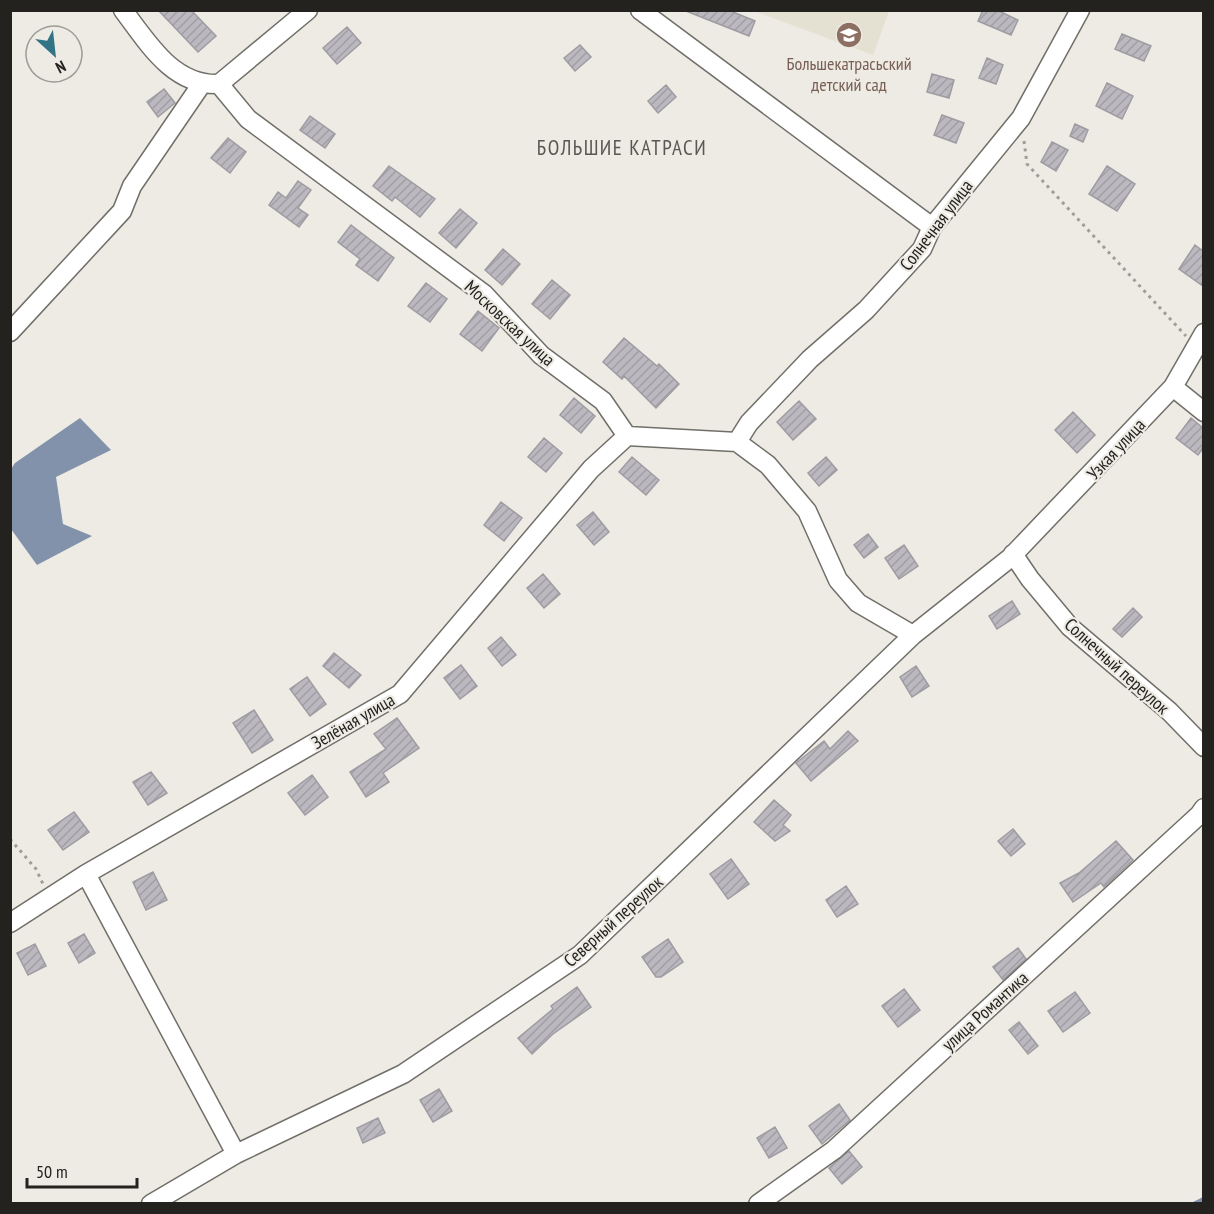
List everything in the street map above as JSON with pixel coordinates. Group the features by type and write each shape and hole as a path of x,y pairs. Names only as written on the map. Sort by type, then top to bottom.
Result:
{"street":[{"name":"Московская улица","path":"123,10 163,62 210,84 248,119 484,294 541,355 603,401 627,436"},
{"path":"10,332 122,212 132,186 210,84 308,10"},
{"path":"640,10 932,227"},
{"name":"Солнечная улица","path":"737,442 749,423 810,359 866,310 922,249 932,227 1021,118 1080,10"},
{"name":"Узкая улица","path":"1013,554 1106,460 1173,387 1200,340"},
{"path":"1173,387 1203,412"},
{"path":"627,436 737,442 768,465 807,511 838,580 858,603 913,634"},
{"name":"Зелёная улица","path":"10,923 86,874 400,694 591,469 627,436"},
{"name":"Северный переулок","path":"151,1203 236,1154 403,1074 580,955 913,634 1013,554"},
{"name":"Солнечный переулок","path":"1013,554 1030,579 1070,627 1169,711 1203,747"},
{"path":"985,576 1018,572 1030,579"},
{"name":"улица Романтика","path":"758,1203 834,1150 1199,815 1203,808"},
{"path":"86,874 236,1154"}],"path":[{"path":"1021,118 1027,164 1200,340"},
{"path":"10,839 36,869 50,898"}],"shaded area":[{"name":"Большекатрасьский детский сад","path":"754,11 889,11 873,55"}],"water":[{"path":"80,418 111,450 56,477 63,524 92,536 37,565 11,529 11,469 15,463"}],"building":[{"path":"158,10 191,10 216,36 198,52"},
{"path":"728,10 755,21 749,36 686,11"},
{"path":"983,10 997,10 1018,20 1011,35 978,21"},
{"path":"347,27 361,43 337,64 323,48"},
{"path":"1122,34 1151,46 1144,61 1115,49"},
{"path":"580,45 591,57 575,71 564,58"},
{"path":"987,58 1003,65 996,84 979,78"},
{"path":"932,74 954,80 949,98 927,92"},
{"path":"1107,83 1133,96 1122,119 1096,106"},
{"path":"666,85 676,97 658,113 648,101"},
{"path":"164,89 175,103 158,117 147,102"},
{"path":"942,115 964,123 956,143 934,135"},
{"path":"310,116 335,134 325,148 300,130"},
{"path":"1075,124 1088,130 1083,142 1070,136"},
{"path":"228,138 246,152 230,173 211,158"},
{"path":"1052,142 1068,150 1056,171 1041,162"},
{"path":"389,166 435,199 420,217 395,197 392,201 373,186"},
{"path":"1107,166 1135,184 1117,211 1089,194"},
{"path":"298,181 311,190 298,208 308,215 299,227 269,205 278,192 286,198"},
{"path":"460,209 477,223 456,248 439,233"},
{"path":"351,225 394,258 378,281 356,265 360,259 338,242"},
{"path":"1195,245 1203,251 1203,286 1179,269"},
{"path":"503,249 520,264 502,285 485,270"},
{"path":"552,280 570,295 550,319 532,304"},
{"path":"426,283 447,299 430,322 408,306"},
{"path":"478,311 499,328 482,351 460,334"},
{"path":"624,338 657,366 659,364 679,384 656,408 624,376 622,379 603,362"},
{"path":"574,398 595,416 581,433 560,415"},
{"path":"799,401 816,419 793,440 777,422"},
{"path":"1073,412 1095,435 1077,453 1055,430"},
{"path":"1191,418 1203,428 1203,448 1198,455 1176,438"},
{"path":"544,438 562,453 546,472 528,457"},
{"path":"632,457 659,480 646,495 619,472"},
{"path":"826,457 837,470 819,486 808,473"},
{"path":"501,502 522,518 504,541 484,525"},
{"path":"593,512 609,532 594,545 577,525"},
{"path":"868,534 878,547 864,558 854,545"},
{"path":"904,545 918,566 899,579 885,558"},
{"path":"543,574 560,594 544,608 527,588"},
{"path":"1012,601 1020,614 997,629 989,616"},
{"path":"1133,608 1142,617 1122,637 1113,629"},
{"path":"501,637 516,655 502,666 488,648"},
{"path":"334,653 361,675 349,688 323,666"},
{"path":"461,665 477,686 460,699 444,678"},
{"path":"916,666 929,686 912,697 900,677"},
{"path":"307,677 326,704 310,716 290,689"},
{"path":"254,710 273,740 252,753 233,723"},
{"path":"397,718 419,748 383,773 389,782 366,797 350,772 386,749 374,734"},
{"path":"848,731 858,741 811,781 796,763 824,741 830,749"},
{"path":"151,772 167,793 148,805 133,782"},
{"path":"312,775 328,797 305,815 288,793"},
{"path":"774,800 791,815 783,825 790,831 775,841 754,822"},
{"path":"74,812 89,832 63,850 48,830"},
{"path":"1013,829 1025,844 1011,856 998,841"},
{"path":"1116,841 1133,860 1104,887 1101,883 1073,902 1060,883 1079,873"},
{"path":"731,859 749,884 728,899 710,874"},
{"path":"153,872 167,900 146,910 133,882"},
{"path":"846,886 858,904 837,917 826,900"},
{"path":"84,934 95,953 79,963 68,943"},
{"path":"668,939 683,962 661,977 656,977 642,957"},
{"path":"35,944 46,966 28,975 17,953"},
{"path":"1018,948 1026,959 1003,980 993,967"},
{"path":"577,987 591,1007 553,1034 532,1054 518,1038 553,1009 551,1006"},
{"path":"904,989 920,1010 898,1027 882,1006"},
{"path":"1075,992 1090,1013 1063,1032 1048,1011"},
{"path":"1019,1022 1038,1046 1028,1054 1009,1030"},
{"path":"439,1089 452,1111 433,1122 420,1100"},
{"path":"839,1104 850,1120 822,1144 809,1126"},
{"path":"378,1118 385,1133 363,1143 357,1128"},
{"path":"775,1127 787,1148 769,1158 757,1138"},
{"path":"849,1151 862,1167 842,1184 829,1168"}],"waterway":[{"path":"1194,1204 1204,1199"}],"place":[{"name":"Большекатрасьский детский сад","path":"849,35"}],"district":[{"name":"БОЛЬШИЕ КАТРАСИ","path":"622,147"}]}
